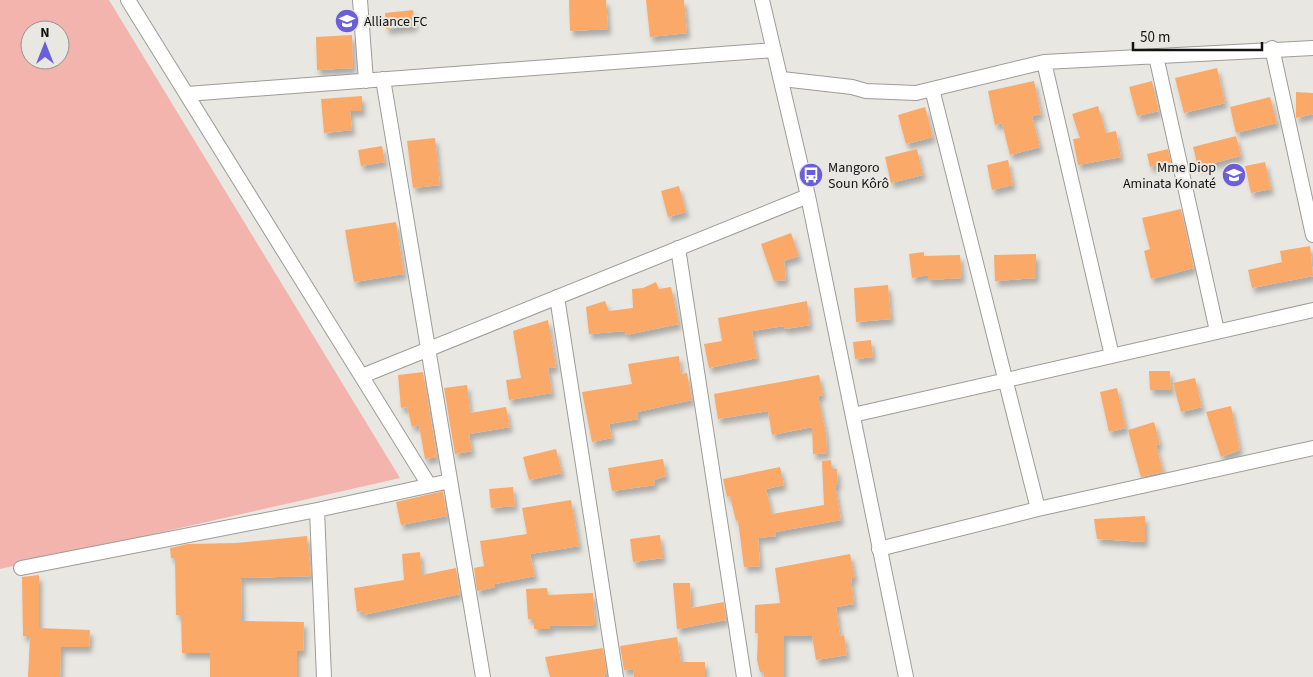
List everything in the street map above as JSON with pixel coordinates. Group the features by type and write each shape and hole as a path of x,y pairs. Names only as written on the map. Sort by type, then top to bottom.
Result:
{"street":[{"path":"128,0 429,485"},
{"path":"360,0 366,81"},
{"path":"762,0 808,196 906,677"},
{"path":"782,79 898,94 932,89 1044,62 1272,48 1313,48"},
{"path":"1272,48 1313,235"},
{"path":"187,94 774,50"},
{"path":"1156,56 1217,331"},
{"path":"1044,62 1112,356"},
{"path":"383,80 483,677"},
{"path":"932,89 1038,509"},
{"path":"362,376 808,196"},
{"path":"678,248 744,677"},
{"path":"557,297 616,677"},
{"path":"853,415 1313,310"},
{"path":"880,549 1038,509 1313,448"},
{"path":"21,568 317,510 450,481"},
{"path":"317,510 324,677"}],"shaded area":[{"path":"0,0 109,0 400,478 0,569"}],"building":[{"path":"569,0 606,0 608,29 570,31"},
{"path":"646,0 684,0 687,33 650,37"},
{"path":"413,10 415,26 386,29 385,13"},
{"path":"352,35 353,68 317,70 316,37"},
{"path":"1217,68 1225,103 1184,113 1175,78"},
{"path":"1034,81 1041,114 1032,116 1040,147 1010,155 1002,123 995,125 988,91"},
{"path":"1152,81 1159,111 1137,116 1129,87"},
{"path":"1296,92 1313,93 1313,114 1296,118"},
{"path":"362,96 362,111 350,111 352,130 324,133 321,99"},
{"path":"1270,97 1277,123 1236,133 1230,107"},
{"path":"1098,106 1106,133 1116,131 1121,157 1078,165 1073,139 1080,138 1072,114"},
{"path":"925,107 933,137 906,144 898,115"},
{"path":"1236,136 1241,156 1198,167 1193,147"},
{"path":"435,138 440,185 413,188 407,141"},
{"path":"382,146 385,162 361,166 358,150"},
{"path":"917,149 923,175 891,183 885,157"},
{"path":"1168,149 1171,162 1150,167 1147,154"},
{"path":"1008,160 1013,185 992,190 987,165"},
{"path":"1265,162 1271,189 1251,193 1245,166"},
{"path":"679,186 686,212 668,217 661,191"},
{"path":"1181,209 1194,268 1151,279 1144,251 1150,249 1142,218"},
{"path":"396,222 404,274 354,282 345,230"},
{"path":"791,233 799,256 784,261 786,280 774,281 761,244"},
{"path":"1310,246 1313,276 1252,288 1248,270 1282,262 1280,251"},
{"path":"924,252 924,256 960,255 962,278 928,280 928,275 912,278 909,254"},
{"path":"1036,254 1036,278 995,281 994,255"},
{"path":"656,282 659,289 671,287 679,324 626,335 625,331 589,334 586,307 605,301 609,311 633,308 632,289 643,288"},
{"path":"888,285 891,319 856,322 854,288"},
{"path":"807,301 810,325 785,329 784,326 752,331 757,358 709,368 704,344 722,341 718,318"},
{"path":"548,320 556,367 548,368 552,393 509,400 506,380 521,378 513,331"},
{"path":"871,340 873,357 855,359 853,342"},
{"path":"679,356 681,374 687,373 692,400 637,412 638,419 609,424 612,438 592,442 582,392 632,384 628,364"},
{"path":"1149,371 1170,371 1171,390 1150,390"},
{"path":"423,372 437,457 425,459 419,425 412,427 407,407 401,408 398,375"},
{"path":"819,375 823,395 818,396 826,434 827,453 813,454 812,427 772,435 768,411 718,419 714,394"},
{"path":"1195,378 1202,407 1181,412 1173,383"},
{"path":"467,385 470,413 506,407 510,427 469,434 472,451 455,454 444,388"},
{"path":"1117,388 1126,428 1109,432 1100,392"},
{"path":"1231,406 1240,450 1221,457 1206,412"},
{"path":"1154,422 1160,444 1156,445 1163,472 1141,477 1128,430"},
{"path":"556,449 562,473 529,480 523,457"},
{"path":"663,459 666,476 654,480 655,485 612,491 608,468"},
{"path":"831,460 832,469 837,469 838,485 835,485 841,520 775,532 776,536 758,538 760,566 744,567 738,520 736,521 730,496 727,497 723,479 780,467 784,485 766,489 772,514 824,505 822,461"},
{"path":"513,487 515,506 491,508 489,489"},
{"path":"443,491 447,516 401,525 396,502"},
{"path":"571,500 579,546 530,554 535,576 495,584 495,587 477,591 474,568 484,566 480,541 527,534 522,508"},
{"path":"1145,516 1145,542 1097,539 1094,519"},
{"path":"660,535 663,558 633,562 630,539"},
{"path":"307,536 311,576 241,578 242,621 304,622 303,651 297,651 297,677 210,677 210,653 182,653 181,615 176,615 175,558 171,558 170,548 187,544 236,543"},
{"path":"420,552 422,575 456,568 460,594 363,615 363,611 357,612 354,588 404,580 402,554"},
{"path":"850,554 855,578 851,578 854,604 836,607 840,636 844,635 847,655 816,660 812,636 784,636 784,677 764,677 763,672 760,672 757,660 758,633 755,633 755,605 780,603 775,568"},
{"path":"39,575 39,628 90,630 89,647 61,647 60,677 28,677 30,636 23,636 22,577"},
{"path":"673,583 690,583 691,608 724,602 726,620 677,629"},
{"path":"547,588 548,595 593,593 595,625 550,626 550,629 534,629 534,619 528,619 526,589"},
{"path":"677,637 681,662 705,662 705,677 634,677 633,669 624,670 620,646"},
{"path":"603,648 607,673 604,674 605,677 550,677 545,657"}],"place":[{"name":"Alliance FC","path":"347,21"},
{"name":"Mangoro Soun Kôrô","path":"811,175"},
{"name":"Mme Diop Aminata Konaté","path":"1234,175"}]}
